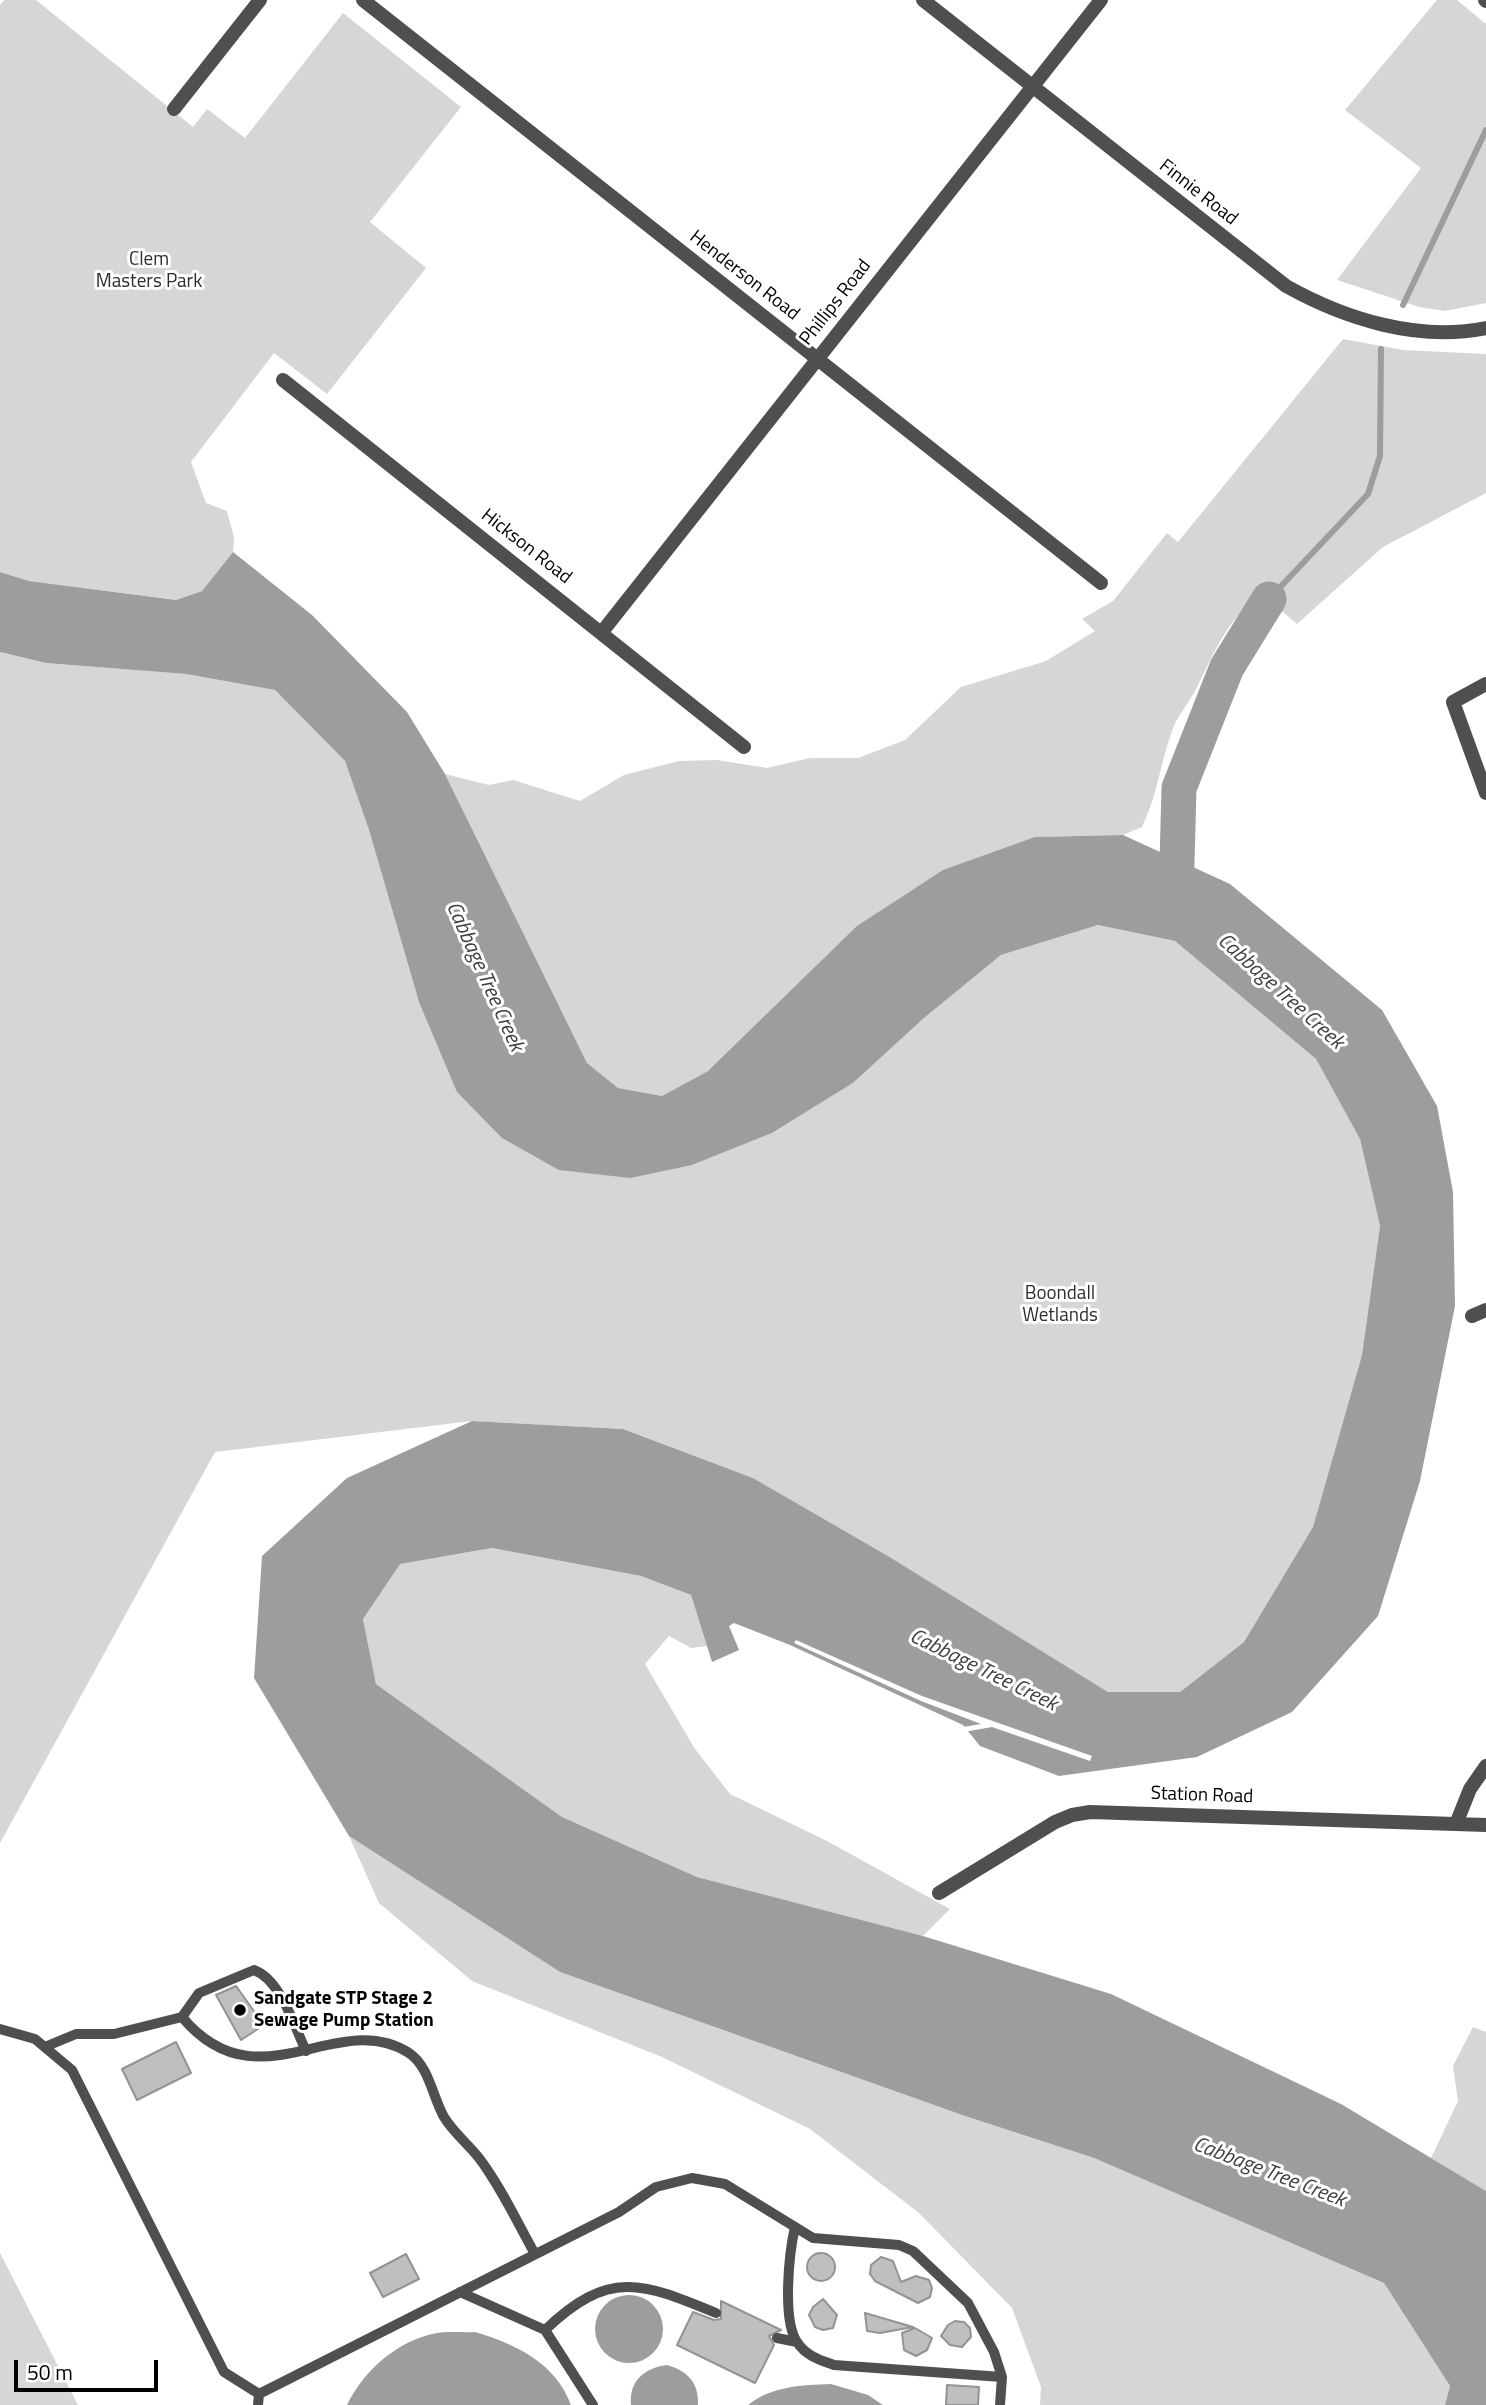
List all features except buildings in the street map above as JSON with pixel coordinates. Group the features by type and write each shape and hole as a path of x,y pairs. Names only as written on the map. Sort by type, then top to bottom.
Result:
{"street":[{"path":"174,110 260,0"},
{"name":"Henderson Road","path":"363,0 1101,583"},
{"name":"Finnie Road","path":"923,0 1286,286 1320,304 1372,321 1444,332 1486,328"},
{"name":"Phillips Road","path":"602,632 1101,0"},
{"name":"Hickson Road","path":"283,380 744,747"},
{"path":"1486,684 1453,702 1486,793"},
{"path":"1472,1315 1486,1310"},
{"path":"1456,1824 1470,1789 1486,1766"},
{"name":"Station Road","path":"939,1893 1055,1822 1090,1812 1486,1825"}],"lane":[{"path":"47,2046 76,2034 114,2034 182,2017 199,1993 254,1970 265,1974 274,1986 306,2051"},
{"path":"182,2017 214,2047 238,2055 260,2057 375,2040 395,2045 412,2055 421,2064 446,2120 480,2159 535,2254"},
{"path":"0,2029 27,2036 47,2046 72,2070 224,2372 258,2400 460,2292 619,2212 656,2187 692,2178 726,2184 813,2238 899,2245 914,2251 968,2304 988,2340 1002,2377 1000,2405"},
{"path":"795,2227 789,2253 792,2328 797,2342 810,2356 834,2365 1002,2377"},
{"path":"545,2330 572,2305 619,2285 660,2289 716,2312"},
{"path":"460,2292 545,2330 593,2405"},
{"path":"777,2338 797,2342"}],"green space":[{"name":"Clem Masters Park","path":"4,0 36,0 193,127 207,109 245,138 343,13 461,107 370,222 426,268 327,394 274,353 191,462 206,503 227,511 234,537 233,552 202,591 176,600 29,581 0,572 0,5"},
{"path":"1437,0 1457,0 1486,24 1486,303 1445,311 1419,307 1337,280 1421,168 1345,110"},
{"path":"1343,339 1403,350 1486,354 1486,493 1383,547 1297,624 1262,594 1249,604 1223,637 1174,725 1142,827 1123,835 1035,837 708,1071 662,1096 618,1088 587,1063 445,774 489,785 513,780 580,801 624,775 679,761 717,760 767,768 810,758 858,758 905,740 961,687 1046,661 1095,631 1082,619 1113,601 1167,533 1178,542"},
{"name":"Boondall Wetlands","path":"0,652 46,663 186,674 275,690 345,761 369,830 419,1002 692,1165 772,1133 853,1083 924,1018 1001,955 1098,925 1175,941 1316,1059 1360,1139 1380,1226 1362,1355 1313,1527 1244,1642 1180,1692 1108,1692 888,1556 753,1478 623,1429 472,1421 215,1452 0,1843"},
{"path":"492,1548 641,1576 691,1595 707,1646 691,1648 669,1636 645,1664 695,1749 730,1794 827,1841 950,1909 923,1936 697,1877 562,1817 376,1684 363,1619 399,1564"},
{"path":"349,1836 560,1972 965,2116 1094,2158 1384,2283 1450,2386 1445,2405 1040,2405 1041,2387 1012,2308 919,2213 810,2129 662,2057 472,1981 379,1903"},
{"path":"1473,2027 1486,2032 1486,2191 1431,2158 1458,2101 1453,2066"},
{"path":"0,2253 78,2405 0,2405"}],"water":[{"name":"Cabbage Tree Creek","path":"233,552 312,615 407,712 445,774 587,1063 618,1088 662,1096 708,1071 857,926 943,870 1035,837 1123,835 1230,884 1382,1010 1437,1106 1453,1192 1455,1306 1420,1481 1378,1616 1292,1712 1197,1757 1059,1776 980,1746 963,1725 790,1645 734,1623 729,1626 739,1650 712,1662 691,1595 641,1576 492,1548 400,1564 363,1619 376,1684 562,1817 697,1877 923,1936 1111,1994 1341,2104 1486,2191 1486,2405 1445,2405 1450,2386 1384,2283 1094,2158 965,2116 560,1972 349,1836 254,1678 262,1556 347,1478 472,1421 623,1429 753,1478 888,1556 1108,1692 1180,1692 1244,1642 1313,1527 1362,1355 1380,1226 1360,1139 1316,1059 1175,941 1098,925 1001,955 924,1018 853,1083 772,1133 692,1165 630,1178 559,1170 502,1138 457,1092 419,1002 369,830 345,761 275,690 186,674 46,663 0,652 0,572 29,581 176,600 202,591"},
{"path":"629,2295 642,2298 653,2305 660,2316 663,2329 660,2342 653,2353 642,2360 629,2363 616,2360 605,2353 598,2342 595,2329 598,2316 605,2305 616,2298"},
{"path":"475,2332 519,2349 532,2357 555,2378 571,2405 347,2405 373,2369 384,2358 409,2342 437,2333"},
{"path":"667,2365 691,2379 697,2390 698,2405 631,2405 633,2389 640,2377 651,2369"},
{"path":"831,2384 868,2395 883,2405 748,2405 777,2390"}],"pier":[{"path":"796,1640 922,1696 1092,1756 1090,1761 992,1727 964,1732 963,1727 981,1724 921,1701 794,1643"}],"waterway":[{"path":"1403,305 1486,130"},
{"path":"1269,599 1368,494 1380,456 1381,349"},
{"path":"1176,900 1179,788 1227,667 1269,599"}],"place":[{"name":"Sandgate STP Stage 2 Sewage Pump Station","path":"240,2010"}]}
